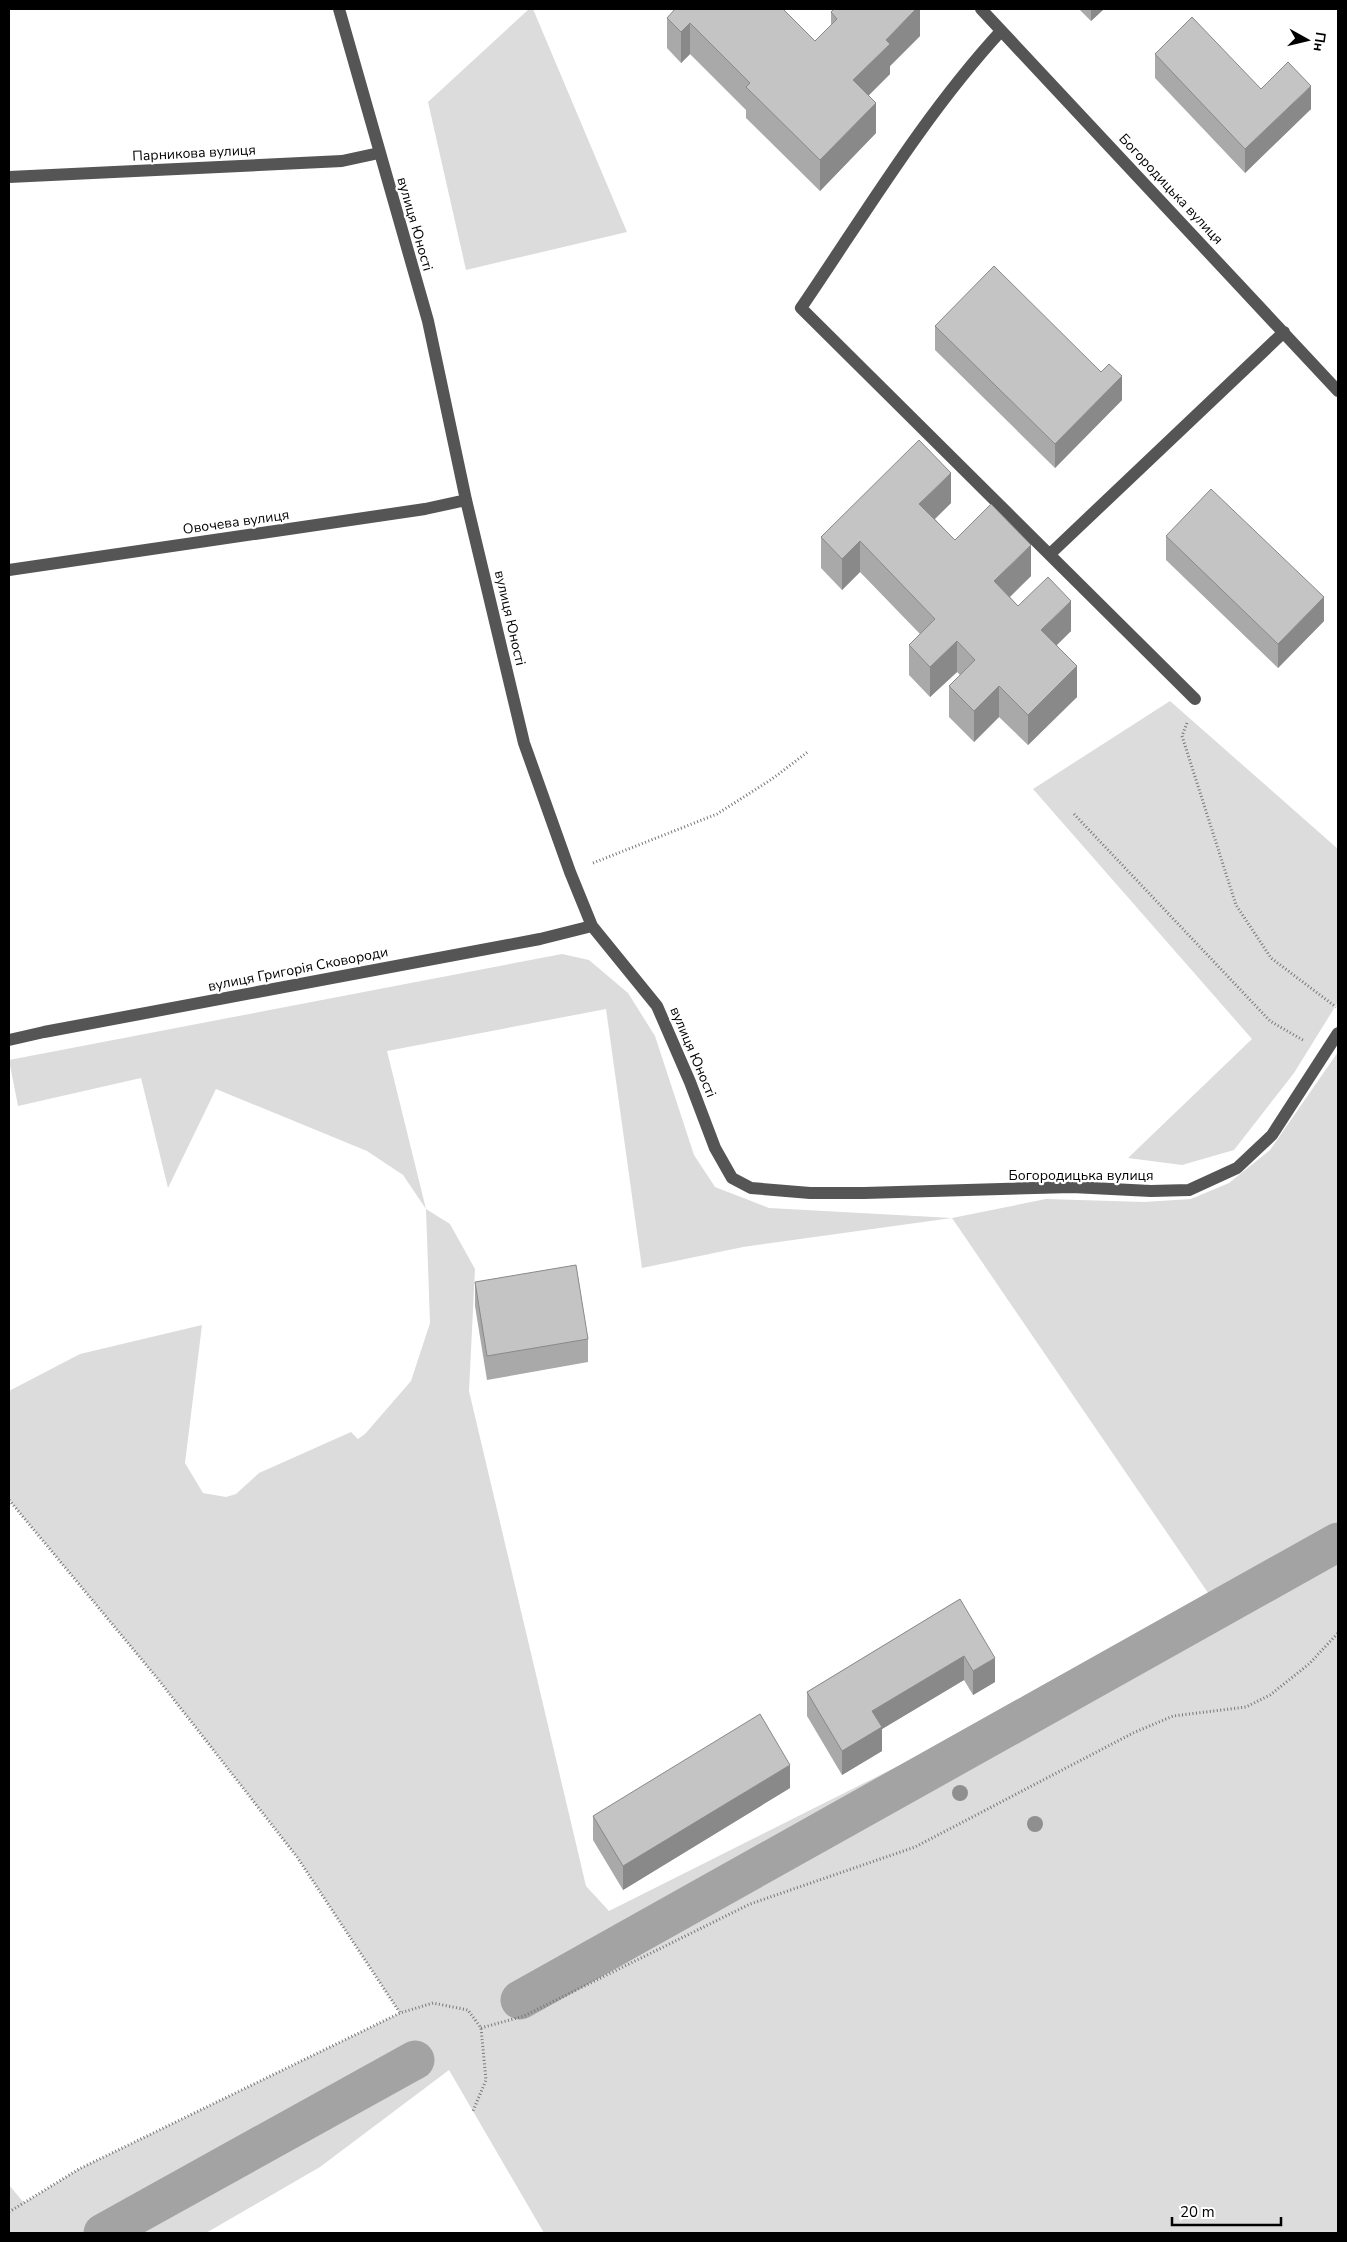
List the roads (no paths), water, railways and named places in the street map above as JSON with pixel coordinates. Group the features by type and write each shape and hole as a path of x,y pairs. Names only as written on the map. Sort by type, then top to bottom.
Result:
{"street":[{"name":"вулиця Юності","path":"339,9 428,321 466,500 524,743 570,872 592,926 657,1006 690,1082 715,1148 732,1178 751,1188"},
{"name":"Богородицька вулиця","path":"981,9 1338,391"},
{"path":"1001,31 971,64 914,140 801,308 1196,699"},
{"name":"Парникова вулиця","path":"9,177 342,161 379,152"},
{"path":"1050,554 1284,332"},
{"name":"Овочева вулиця","path":"9,570 425,509 466,500"},
{"name":"вулиця Григорія Сковороди","path":"9,1040 540,939 592,926"},
{"name":"Богородицька вулиця","path":"751,1188 810,1193 1072,1187 1151,1191 1189,1190 1237,1168 1272,1135 1338,1033"}],"waterway":[{"path":"520,2000 1338,1542"},
{"path":"103,2233 415,2060"}]}
